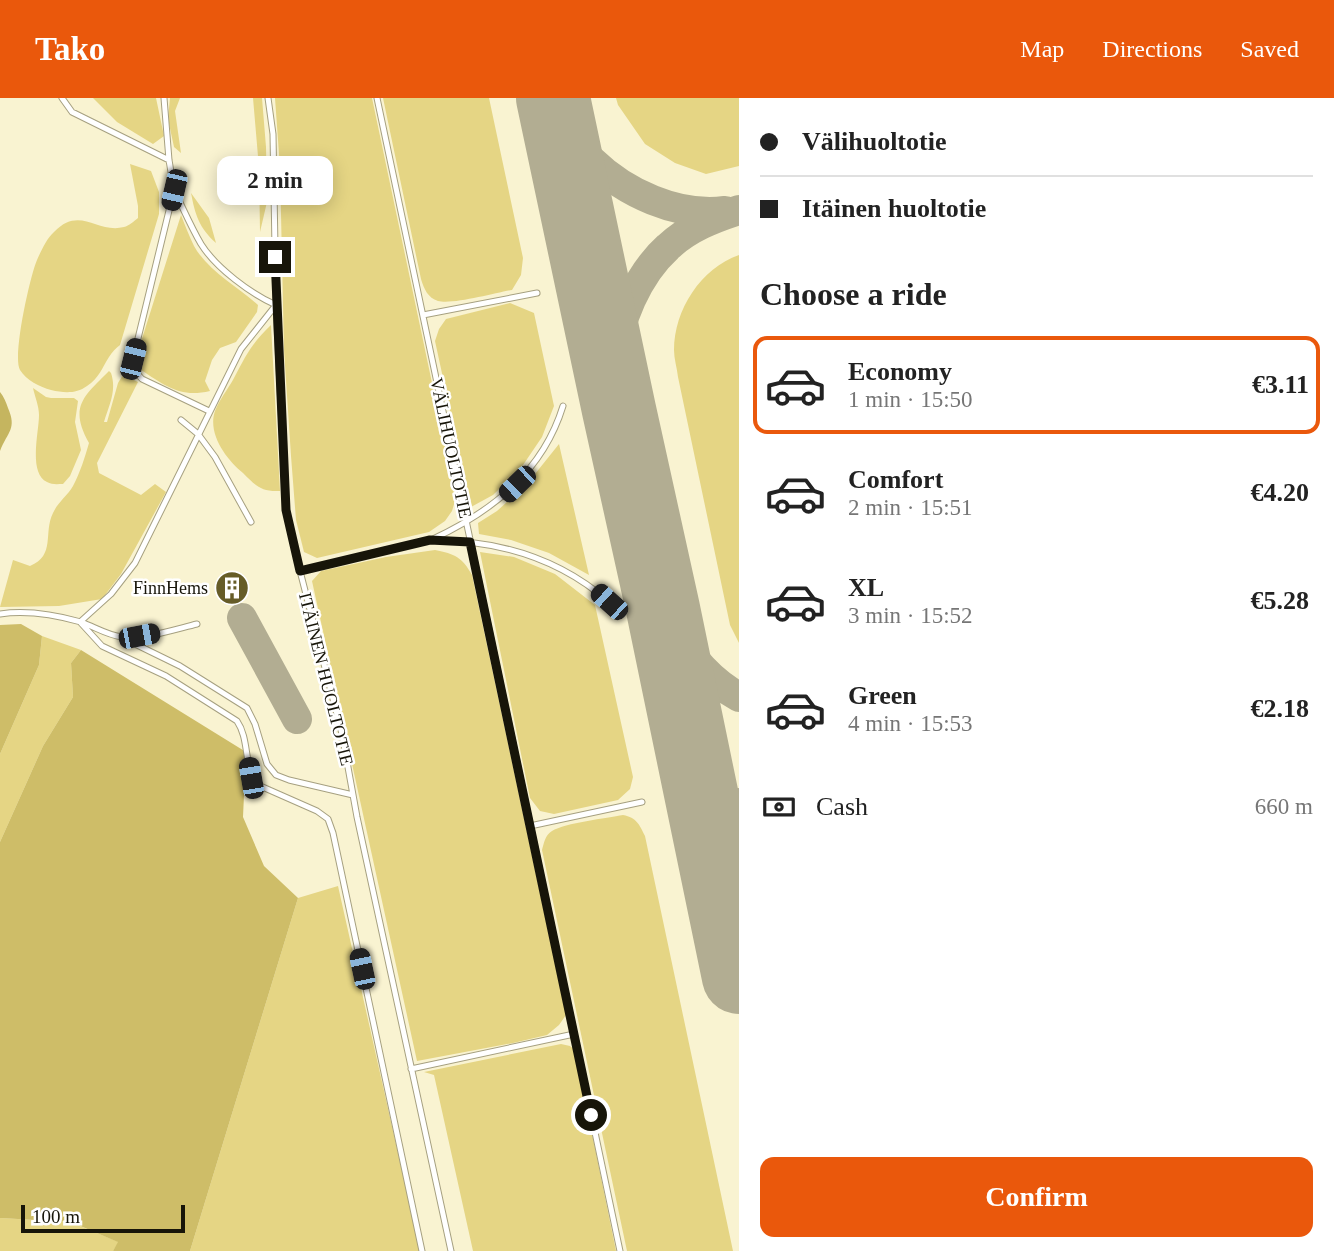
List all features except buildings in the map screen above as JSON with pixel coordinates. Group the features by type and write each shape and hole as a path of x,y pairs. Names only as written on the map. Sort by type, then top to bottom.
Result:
{"lane":[{"path":"62,98 72,112 169,160"},
{"path":"80,622 111,594 135,563 241,349 276,304 263,299 221,268 202,246 174,190 164,98"},
{"name":"ITÄINEN HUOLTOTIE","path":"268,98 273,134 276,304 286,510 342,734 451,1251"},
{"name":"VÄLIHUOLTOTIE","path":"377,98 620,1251"},
{"path":"174,190 133,359 133,369 142,379 209,411"},
{"path":"423,315 537,293"},
{"path":"300,571 430,540 466,522 503,497 523,476 550,439 563,406"},
{"path":"181,420 198,434 215,457 251,522"},
{"path":"430,540 494,545 534,557 593,588 609,602"},
{"path":"0,614 33,613 80,622 109,634 129,637 197,624"},
{"path":"80,622 102,646 166,677 237,721 243,729 251,778 258,785 317,811 328,819 422,1251"},
{"path":"129,637 133,643 180,666 247,708 256,724 267,764 276,775 353,795"},
{"path":"530,825 642,802"},
{"path":"411,1069 574,1034"}],"shaded area":[{"path":"93,98 156,98 164,136 153,144 117,122"},
{"path":"170,98 180,98 175,111 181,153 174,147 168,119"},
{"path":"253,98 262,98 266,147 267,202 260,232 259,168"},
{"path":"275,98 372,98 455,492 452,511 445,521 429,532 317,558 304,552 296,520 284,350 280,168"},
{"path":"383,98 489,98 523,258 521,275 512,290 445,302 435,300 427,293 421,279"},
{"path":"616,98 739,98 739,166 706,174 675,163 645,144"},
{"path":"130,164 151,171 159,192 159,214 120,345 111,353 95,380 83,389 65,392 42,387 26,377 18,362 23,316 37,260 49,238 63,224 80,220 114,228 126,226 138,218"},
{"path":"191,193 209,218 216,243 205,232 199,220"},
{"path":"181,215 200,255 215,271 258,305 257,312 236,342 220,348 212,360 205,381 210,391 199,393 182,392 166,386 141,370 139,360 140,345"},
{"path":"739,255 739,643 730,625 674,350 679,320 692,292 713,270"},
{"path":"510,303 534,313 554,406 542,437 521,468 493,495 471,507 435,341 446,319"},
{"path":"271,325 280,491 259,487 231,461 216,437 213,420 219,403 246,356"},
{"path":"109,371 113,380 113,392 104,422 107,422 118,383 123,375 138,382 97,463 99,473 141,495 155,484 166,492 121,574 102,599 59,606 0,607 13,560 30,566 43,556 46,550 53,513 73,486 89,443 80,420 82,403"},
{"path":"33,388 46,397 74,398 78,401 75,422 81,450 70,476 63,484 47,482 38,470 36,452 39,412"},
{"path":"0,392 11,415 12,426 0,451"},
{"path":"559,444 589,575 549,553 511,540 479,534 478,523 497,511 527,484"},
{"path":"435,550 457,557 472,575 566,1015 547,1035 417,1061 312,581 321,571"},
{"path":"480,552 514,557 555,574 595,605 633,777 630,789 618,800 554,814 540,811 530,798"},
{"path":"21,624 42,636 39,665 0,754 0,625"},
{"path":"42,636 81,650 71,663 73,697 43,746 0,842 0,754 39,665"},
{"path":"81,650 246,752 243,817 264,866 298,898 190,1251 113,1251 118,1242 71,1222 0,1218 0,842 43,746 73,697 71,663"},
{"path":"623,815 637,822 645,836 733,1251 627,1251 542,850 545,839 558,828"},
{"path":"338,886 420,1251 190,1251 298,898"},
{"path":"561,1044 575,1050 616,1251 473,1251 434,1075 424,1072"},
{"path":"0,1218 70,1222 119,1242 113,1251 0,1251"}],"taxiway":[{"path":"556,98 580,147 591,160 620,183 670,206 707,212 725,211"},
{"path":"619,410 615,362 620,331 631,300 647,271 657,258 684,234 739,210"},
{"path":"663,609 694,659 714,680 739,697"},
{"path":"242,618 297,719"},
{"path":"724,908 725,854 739,803"}],"runway":[{"path":"553,98 739,977"}],"place":[{"name":"FinnHems","path":"232,588"}],"route":[{"path":"275,257 286,510 300,571 430,540 470,542 591,1115"}]}
